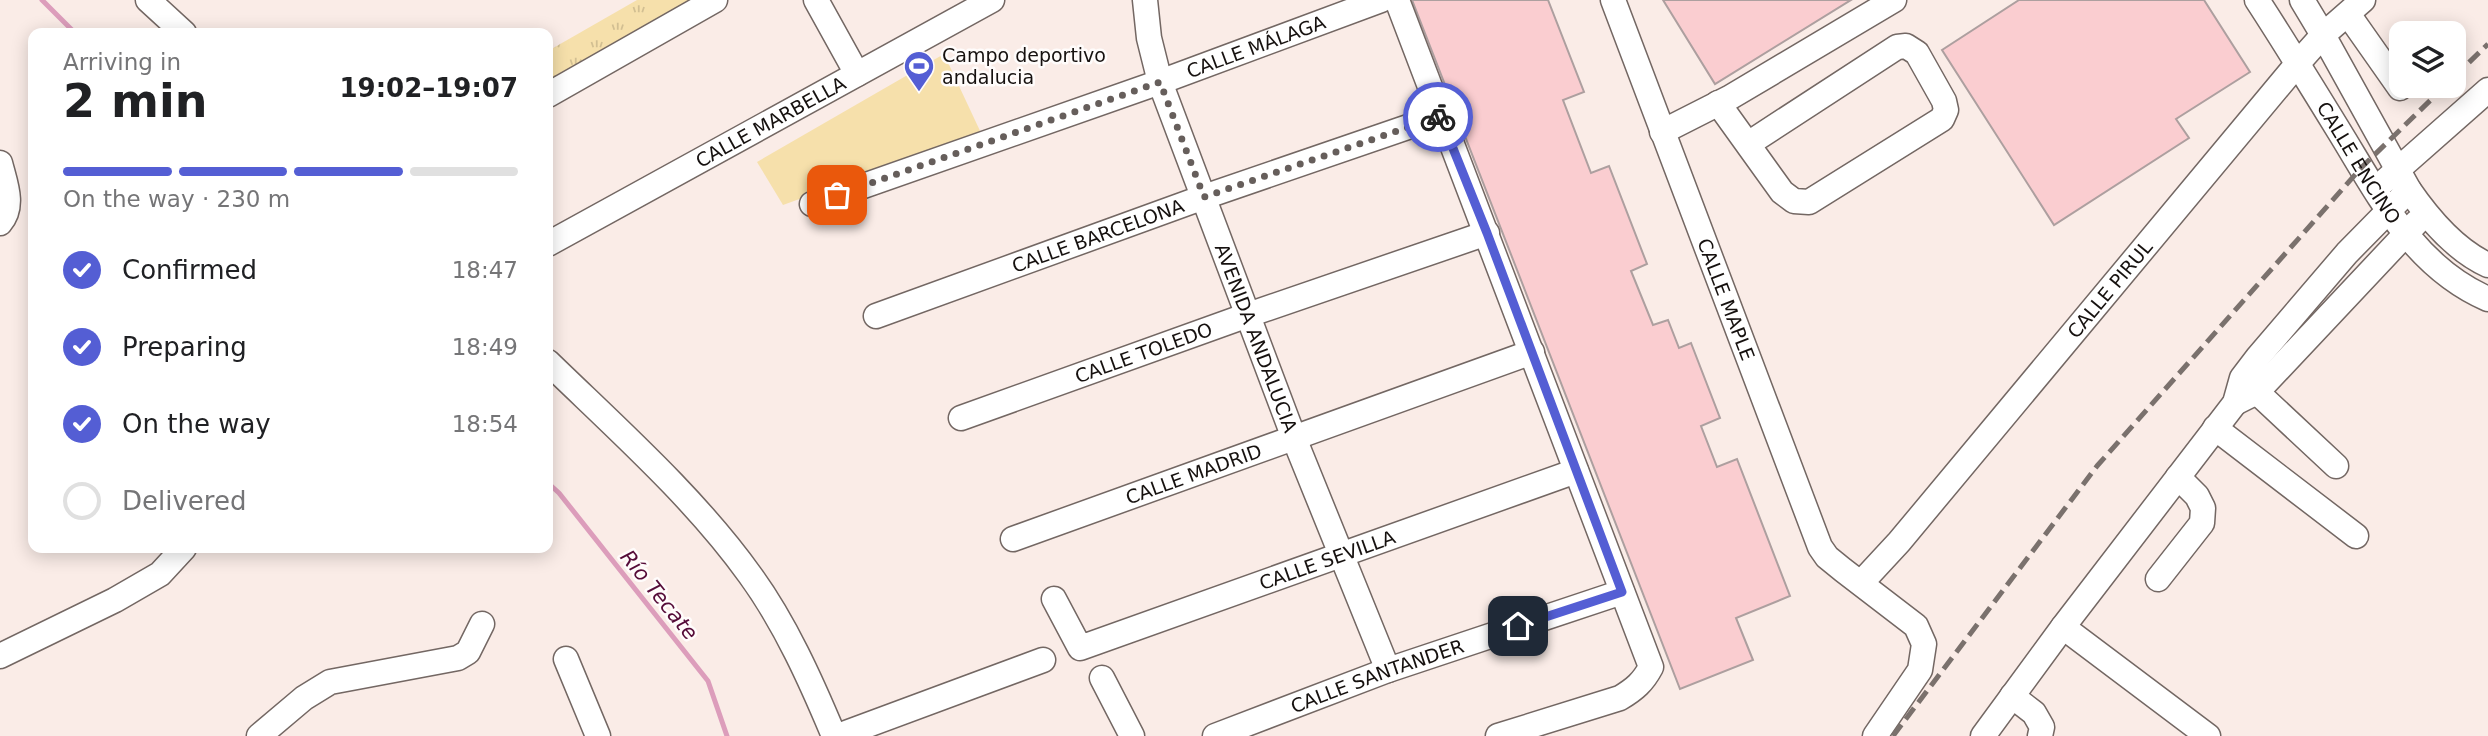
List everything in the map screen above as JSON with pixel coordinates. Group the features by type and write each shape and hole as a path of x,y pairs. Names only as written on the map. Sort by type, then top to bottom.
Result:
{"street":[{"path":"148,0 179,28"},
{"path":"553,92 715,0"},
{"path":"816,0 857,74"},
{"name":"CALLE MARBELLA","path":"553,241 992,0"},
{"name":"AVENIDA ANDALUCIA","path":"1145,0 1149,38 1160,82 1294,438 1388,670"},
{"name":"CALLE MÁLAGA","path":"812,204 1160,82 1381,0"},
{"path":"1397,0 1651,667 1644,681 1627,694 1597,706 1498,736"},
{"name":"CALLE MAPLE","path":"1613,0 1820,547 1827,557 1916,625 1924,645 1920,670 1875,736"},
{"path":"1662,132 1718,103 1895,0"},
{"name":"CALLE ENCINO","path":"2257,0 2404,234 2438,269 2461,286 2488,299"},
{"name":"CALLE ENCINO","path":"2302,0 2403,180 2425,214 2456,244 2488,265"},
{"path":"2356,7 2389,68"},
{"name":"CALLE PIRUL","path":"1861,583 1899,542 2298,63 2323,35 2356,7"},
{"path":"1718,103 1782,192 1794,201 1809,202 1942,119 1946,110 1944,101 1917,53 1906,46 1897,47 1748,144"},
{"path":"1983,736 2063,627 2250,385 2347,253 2381,200 2488,90"},
{"name":"CALLE BARCELONA","path":"876,316 1204,197 1440,116"},
{"path":"0,163 8,207 0,223"},
{"path":"2250,385 2425,214"},
{"name":"CALLE TOLEDO","path":"961,418 1248,314 1487,233"},
{"name":"CALLE MADRID","path":"1013,539 1532,352"},
{"path":"553,367 682,495 716,531 751,576 773,610 836,736 1044,660"},
{"path":"2250,385 2336,466"},
{"path":"2215,428 2356,536"},
{"name":"CALLE SEVILLA","path":"1054,599 1080,648 1576,471"},
{"path":"2158,579 2202,523 2203,508 2197,496 2178,477"},
{"path":"0,656 160,575 180,553"},
{"name":"CALLE SANTANDER","path":"1215,736 1388,670 1622,592"},
{"path":"259,736 304,698 330,682 458,659 468,652 482,624"},
{"path":"2063,627 2208,736"},
{"path":"566,659 598,736"},
{"path":"1102,678 1132,736"},
{"path":"2012,696 2034,713 2042,727 2040,736"}],"green space":[{"path":"637,0 698,0 553,82 553,48"},
{"name":"Campo deportivo andalucia","path":"944,54 981,133 783,205 757,162"}],"building":[{"path":"1412,0 1548,0 1584,92 1563,100 1591,173 1609,166 1647,264 1631,271 1653,325 1668,320 1679,348 1691,343 1720,418 1701,426 1717,467 1737,459 1790,596 1736,618 1753,660 1680,689"},
{"path":"1663,0 1851,0 1715,84"},
{"path":"2019,0 2204,0 2250,72 2176,119 2189,138 2054,225 1942,50"}],"waterway":[{"name":"Río Tecate","path":"42,0 70,28"},
{"name":"Río Tecate","path":"553,488 708,681 727,736"}],"railway":[{"path":"2466,65 2488,44"},
{"path":"1893,736 2097,466 2362,167 2433,98"}],"way so far":[{"path":"837,195 1160,82 1204,197 1438,117"}],"place":[{"name":"Campo deportivo andalucia","path":"919,93"}],"route":[{"path":"1438,117 1440,116 1487,233 1622,592 1518,626"}]}
